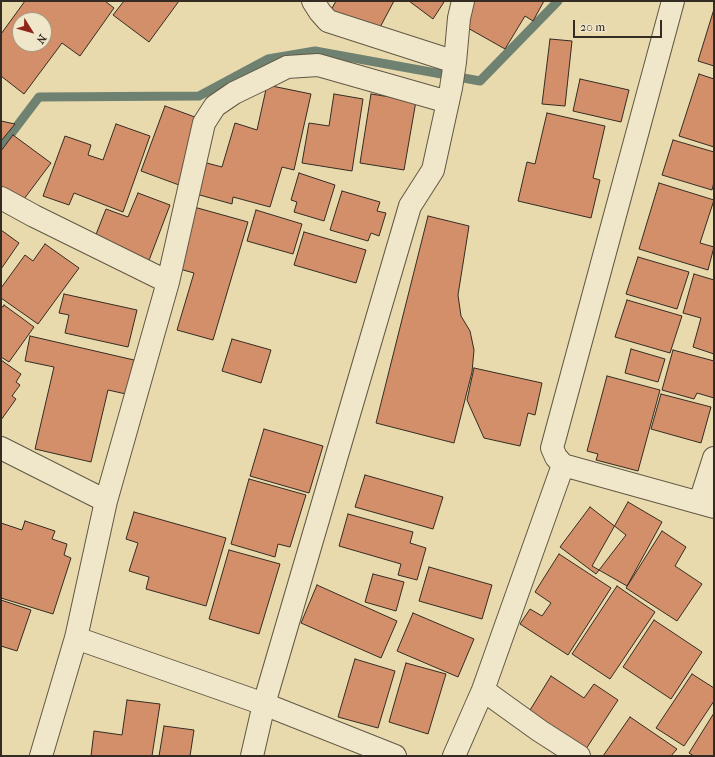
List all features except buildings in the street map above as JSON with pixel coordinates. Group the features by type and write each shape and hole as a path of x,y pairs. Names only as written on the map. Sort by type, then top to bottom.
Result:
{"street":[{"path":"313,1 328,21 452,81"},
{"path":"252,756 264,704 410,206 434,170 452,81 459,18 463,1"},
{"path":"673,1 552,448 556,457 563,465 707,504 714,458"},
{"path":"41,756 76,638 106,500 168,282 204,122 215,106 234,93 286,67 318,65 452,81"},
{"path":"1,198 34,216 168,282"},
{"path":"1,448 106,500"},
{"path":"454,756 482,690 563,465"},
{"path":"76,638 264,704 395,756"},
{"path":"482,690 540,731 579,756"}],"waterway":[{"path":"1,147 39,97 199,96 268,59 315,51 480,81 558,1"}]}
